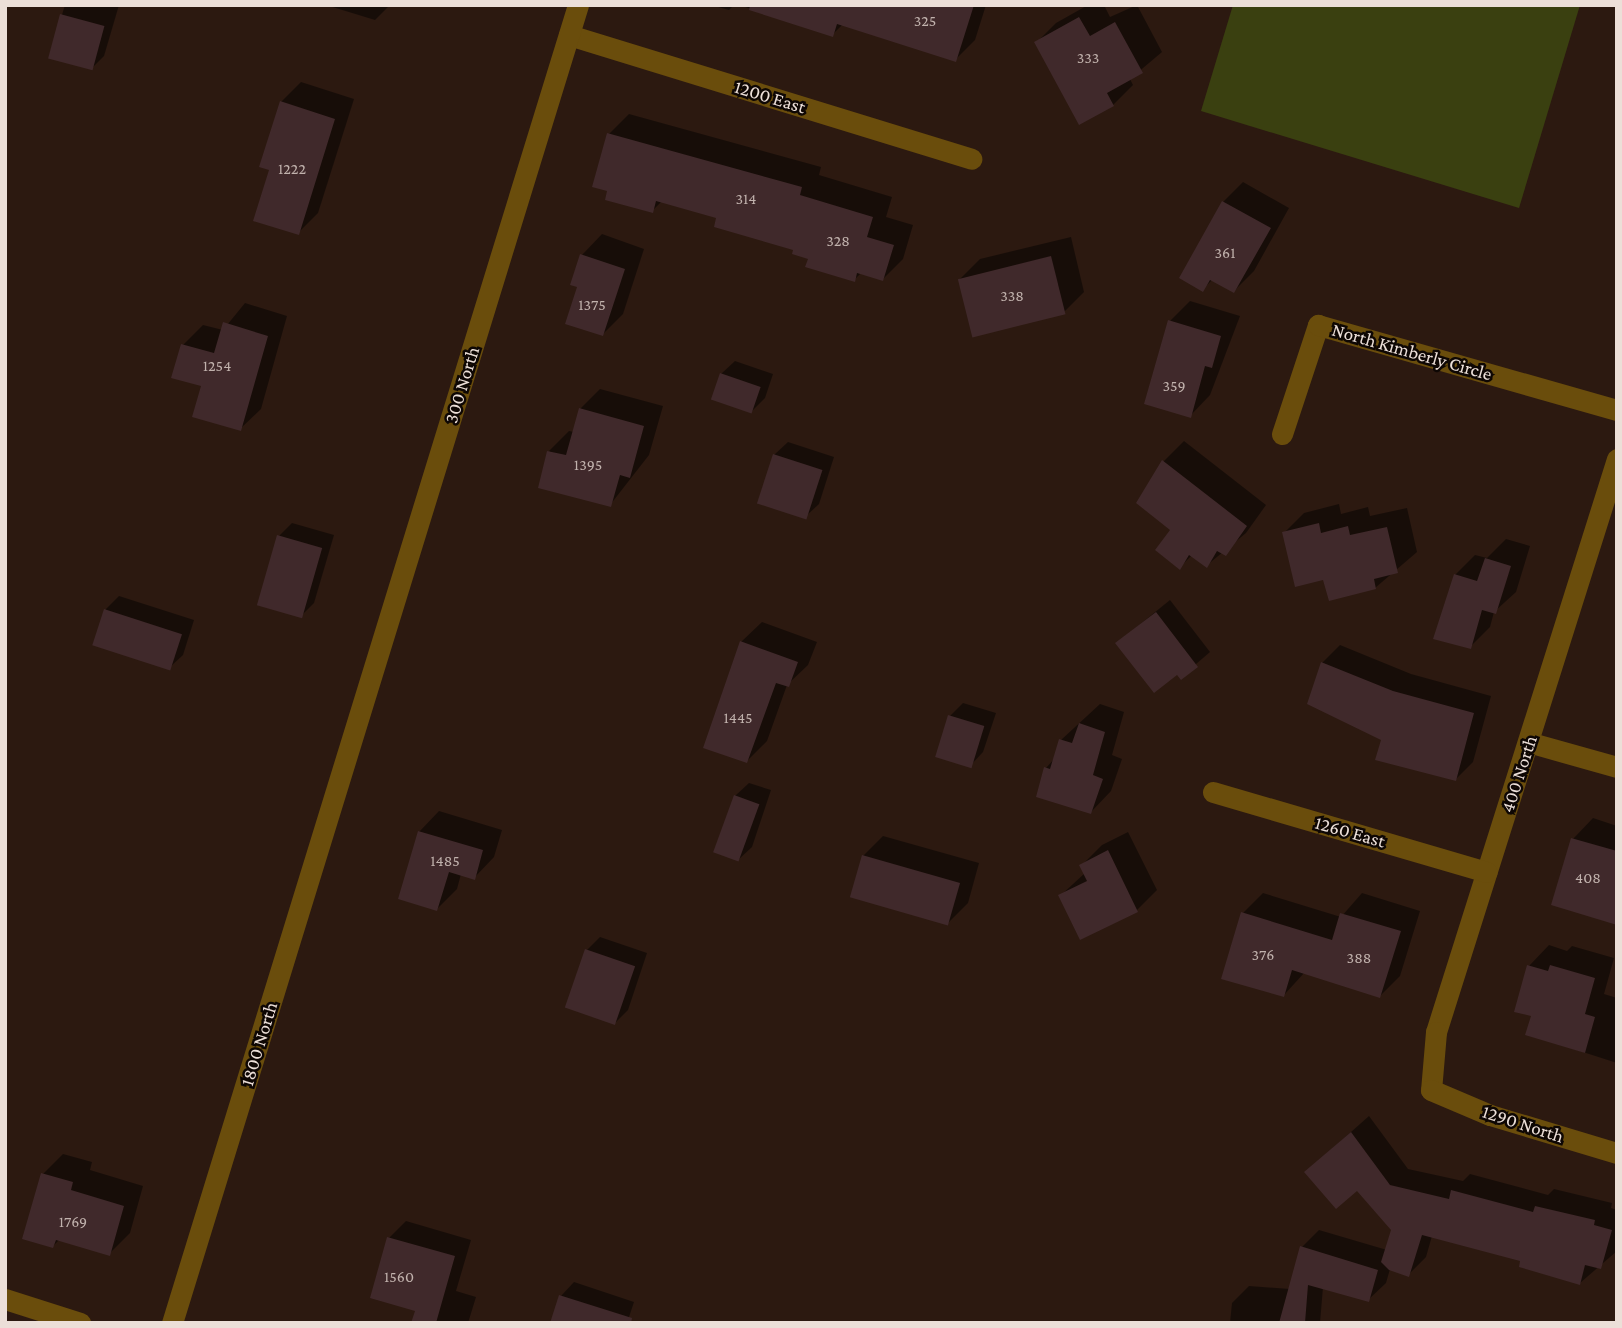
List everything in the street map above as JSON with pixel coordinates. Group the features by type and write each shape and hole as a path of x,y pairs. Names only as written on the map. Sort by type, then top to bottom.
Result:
{"street":[{"name":"300 North","path":"347,765 578,5"},
{"name":"1200 East","path":"569,35 971,159"},
{"name":"North Kimberly Circle","path":"1282,434 1318,325 1617,410"},
{"name":"400 North","path":"1431,1090 1436,1032 1617,459"},
{"path":"1528,742 1617,767"},
{"name":"1800 North","path":"172,1323 347,765"},
{"name":"1260 East","path":"1213,792 1487,872"},
{"name":"1290 North","path":"1431,1090 1490,1115 1617,1153"},
{"path":"5,1299 80,1323"}],"green space":[{"path":"1233,5 1580,5 1519,208 1201,111"}],"building":[{"path":"750,5 974,5 956,62 837,24 833,37 749,10"},
{"path":"60,14 104,26 93,70 48,58"},
{"path":"1079,17 1090,36 1115,22 1143,73 1107,93 1114,106 1079,125 1034,42"},
{"path":"280,101 335,119 299,235 253,221 269,170 259,167"},
{"path":"607,133 802,187 800,195 873,217 867,237 894,245 883,281 857,273 855,282 805,267 808,259 792,254 793,250 714,227 716,218 656,201 653,213 605,200 607,191 592,187"},
{"path":"1222,201 1271,228 1234,293 1210,280 1203,292 1179,278"},
{"path":"580,254 625,269 603,336 565,324 577,287 570,285"},
{"path":"1051,256 1066,314 972,337 958,279"},
{"path":"1168,320 1221,336 1212,368 1205,366 1191,418 1144,404"},
{"path":"223,322 268,336 241,431 192,417 201,386 171,378 181,344 214,353"},
{"path":"720,373 761,387 752,413 711,399"},
{"path":"579,408 644,426 630,478 620,475 611,507 538,488 547,451 566,455"},
{"path":"773,454 822,470 806,520 757,503"},
{"path":"1162,460 1247,526 1226,556 1217,551 1207,568 1189,555 1180,570 1155,550 1170,530 1136,503"},
{"path":"1319,523 1321,533 1348,526 1350,535 1387,527 1398,573 1374,579 1376,589 1329,601 1323,580 1295,587 1282,532"},
{"path":"277,535 322,548 302,618 257,605"},
{"path":"1485,558 1511,566 1496,614 1482,610 1471,649 1433,639 1454,574 1477,581"},
{"path":"104,609 182,634 170,670 92,645"},
{"path":"1156,612 1198,667 1181,680 1177,675 1154,693 1115,643"},
{"path":"740,641 798,662 789,687 776,683 747,763 703,748"},
{"path":"1321,662 1393,691 1474,713 1456,781 1375,760 1381,740 1307,704"},
{"path":"948,715 984,726 971,768 935,757"},
{"path":"1079,723 1105,732 1093,775 1103,779 1091,814 1036,797 1044,767 1050,769 1059,739 1072,743"},
{"path":"734,795 759,804 739,862 713,852"},
{"path":"418,831 483,850 475,880 449,872 437,911 398,899"},
{"path":"1571,838 1617,851 1617,925 1551,905"},
{"path":"1108,850 1138,912 1080,940 1058,895 1087,881 1079,865"},
{"path":"862,855 960,883 948,925 850,897"},
{"path":"1241,912 1332,940 1340,913 1401,931 1380,998 1292,970 1284,997 1221,979"},
{"path":"585,949 635,966 615,1025 565,1008"},
{"path":"1527,965 1548,971 1550,965 1595,978 1585,1014 1595,1017 1585,1053 1525,1035 1531,1016 1514,1012"},
{"path":"1351,1132 1390,1185 1449,1199 1451,1190 1533,1212 1535,1206 1595,1220 1594,1225 1612,1230 1601,1269 1585,1265 1580,1285 1519,1267 1520,1261 1422,1235 1409,1277 1389,1270 1381,1262 1391,1230 1357,1191 1336,1209 1304,1172"},
{"path":"41,1173 73,1182 71,1190 124,1206 110,1256 56,1240 53,1248 22,1239"},
{"path":"387,1237 455,1256 436,1323 411,1323 415,1311 370,1298"},
{"path":"1300,1246 1378,1270 1369,1302 1308,1285 1305,1323 1279,1323"},
{"path":"559,1295 632,1318 631,1323 550,1323"}]}
